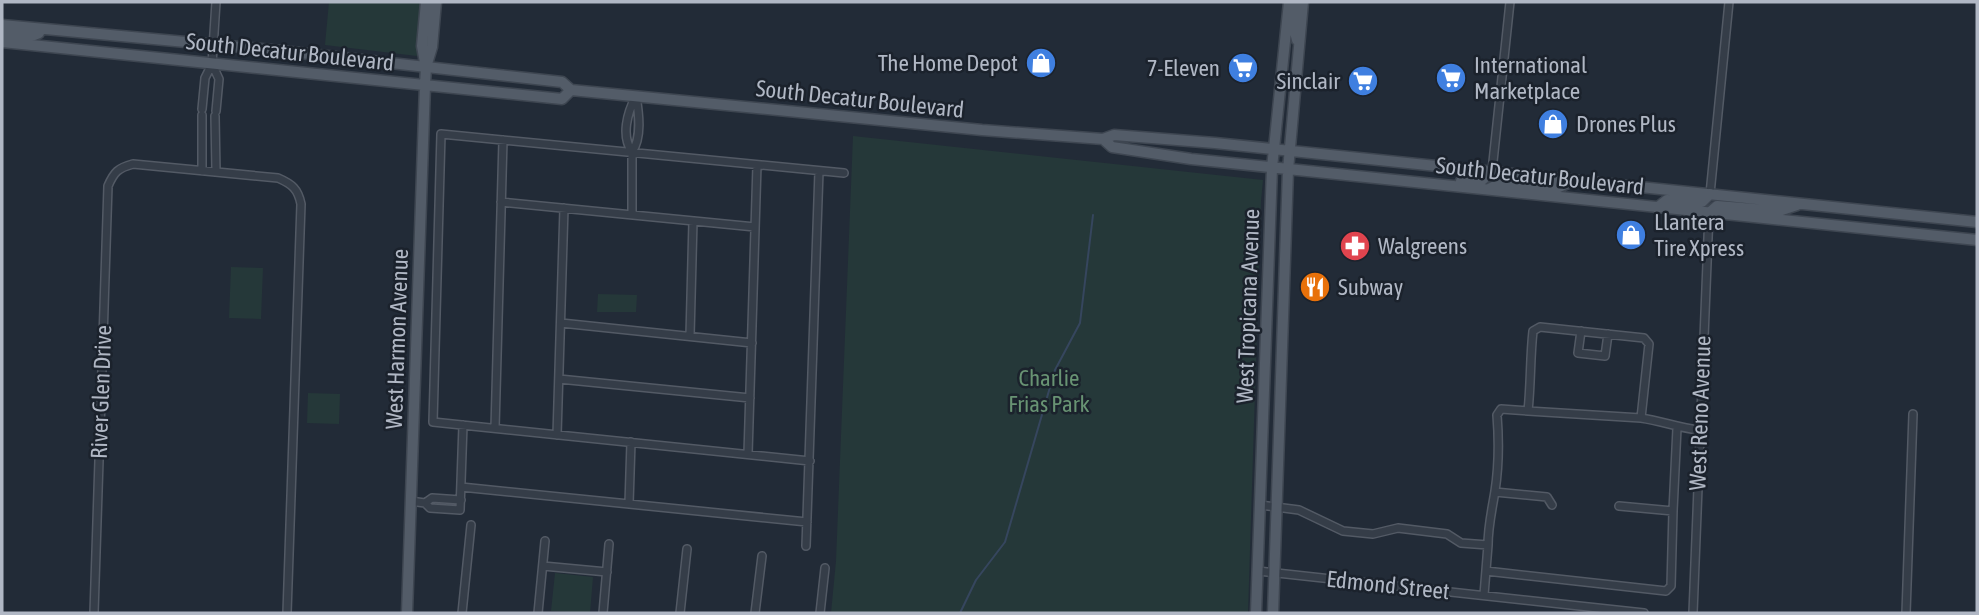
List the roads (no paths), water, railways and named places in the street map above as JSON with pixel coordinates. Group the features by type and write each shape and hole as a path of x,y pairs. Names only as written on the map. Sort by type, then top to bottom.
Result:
{"main road":[{"name":"West Harmon Avenue","path":"426,2 422,46 426,67"},
{"name":"West Harmon Avenue","path":"407,613 425,85 436,2"},
{"name":"West Tropicana Avenue","path":"1256,613 1273,149 1289,2"},
{"path":"1296,2 1294,28 1299,48"},
{"name":"West Tropicana Avenue","path":"1273,613 1288,170 1303,2"},
{"name":"South Decatur Boulevard","path":"2,25 562,82 571,90 960,128 1103,139 1114,135 1273,149 1977,222"},
{"path":"2,34 34,35 46,30"},
{"name":"South Decatur Boulevard","path":"2,42 562,99 571,90"},
{"name":"South Decatur Boulevard","path":"1103,139 1112,147 1288,170 1977,240"},
{"path":"1430,184 1442,180 1482,180 1492,171"},
{"path":"1489,190 1501,183 1557,188 1572,181"},
{"path":"1657,208 1667,201 1702,202 1710,194"},
{"path":"1709,213 1717,206 1779,211 1800,204"},
{"path":"1263,403 1279,404"}],"street":[{"path":"216,2 212,64 205,78 202,112 202,171 278,178 296,190 301,204 287,613"},
{"path":"1492,171 1510,2"},
{"path":"1710,194 1729,2"},
{"path":"212,64 219,79 216,172"},
{"path":"632,215 632,152 627,144 627,112 636,96"},
{"path":"810,461 433,422 441,134 844,173"},
{"path":"495,429 503,140"},
{"name":"River Glen Drive","path":"94,613 108,186 114,172 133,164 202,171"},
{"path":"748,454 757,165"},
{"path":"806,546 820,171"},
{"path":"502,202 755,227"},
{"path":"558,435 564,208"},
{"name":"West Reno Avenue","path":"1693,613 1709,213"},
{"path":"690,337 693,221"},
{"path":"561,323 752,343"},
{"path":"1528,411 1533,331 1540,327 1644,338 1649,344 1641,418"},
{"path":"1581,331 1578,353 1605,356 1608,334"},
{"path":"559,379 750,398"},
{"path":"1485,595 1488,522 1495,492 1499,447 1497,415 1501,409 1641,418 1670,422 1677,428 1699,430"},
{"path":"1906,613 1913,414"},
{"path":"410,501 425,503 430,508 460,510 463,425"},
{"path":"1486,571 1666,591 1671,586 1677,428"},
{"path":"629,504 631,442"},
{"path":"461,487 807,522"},
{"path":"1495,492 1547,498 1552,505"},
{"path":"425,503 432,498 461,500"},
{"path":"1260,505 1299,510 1343,531 1373,534 1398,528 1447,534 1461,543 1488,545"},
{"path":"1619,506 1673,510"},
{"path":"462,613 471,525"},
{"path":"538,613 545,541"},
{"path":"603,613 609,544"},
{"path":"680,613 687,549"},
{"path":"755,613 762,556"},
{"path":"543,566 607,572"},
{"path":"820,613 825,568"},
{"name":"Edmond Street","path":"1258,570 1644,613"}],"waterway":[{"path":"960,613 976,580 1005,542 1055,370 1080,323 1093,215"}],"place":[{"name":"The Home Depot","path":"1041,63"},
{"name":"7-Eleven","path":"1243,68"},
{"name":"International Marketplace","path":"1451,78"},
{"name":"Sinclair","path":"1363,81"},
{"name":"Drones Plus","path":"1553,124"},
{"name":"Llantera Tire Xpress","path":"1631,235"},
{"name":"Walgreens","path":"1355,246"},
{"name":"Subway","path":"1315,287"}],"park label":[{"name":"Charlie Frias Park","path":"1049,391"}]}
